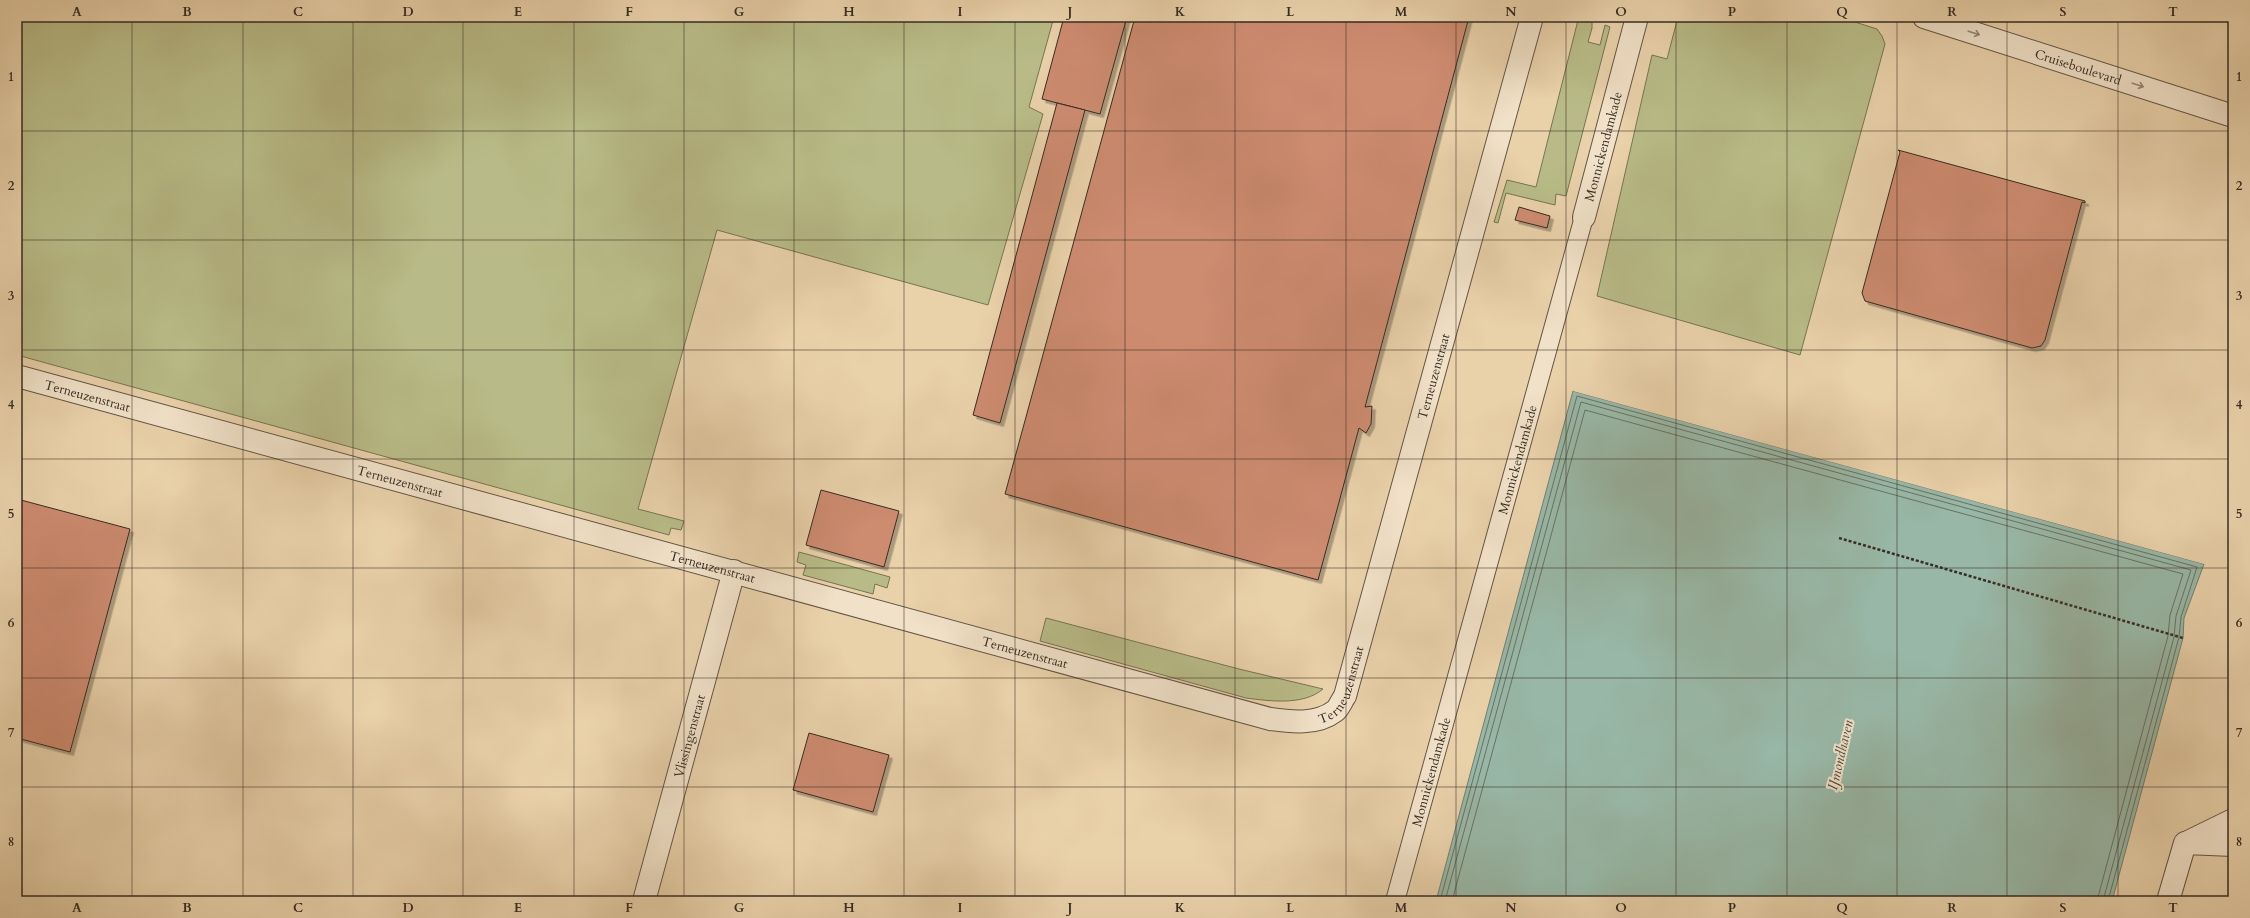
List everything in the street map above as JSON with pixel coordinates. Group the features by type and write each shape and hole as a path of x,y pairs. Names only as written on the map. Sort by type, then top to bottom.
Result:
{"street":[{"name":"Terneuzenstraat","path":"17,376 734,571 1270,719 1293,722 1320,719 1336,711 1345,696 1532,17"},
{"name":"Monnickendamkade","path":"1584,217 1637,17"},
{"name":"Cruiseboulevard","path":"1924,17 2233,116"},
{"name":"Vlissingenstraat","path":"644,901 734,571"},
{"path":"2168,901 2185,844 2233,820"},
{"path":"2185,844 2233,845"}],"lane":[{"name":"Monnickendamkade","path":"1395,901 1584,217"}],"path":[{"path":"1839,538 2183,638"}],"green space":[{"path":"17,17 1054,17 1029,107 1043,114 988,305 717,230 638,509 684,521 681,530 671,528 669,535 17,355"},
{"path":"1582,17 1588,17 1592,20 1592,28 1588,42 1600,45 1605,25 1610,27 1566,196 1556,194 1555,205 1506,193 1498,223 1494,222 1507,180 1536,187 1578,20"},
{"path":"1678,17 1839,17 1877,29 1885,44 1800,355 1597,296 1652,55 1667,59"},
{"path":"799,552 890,577 887,588 875,584 873,594 803,575 806,565 797,562"},
{"path":"1046,618 1239,669 1323,689 1306,698 1296,700 1275,701 1246,698 1040,641"}],"water":[{"name":"IJmondhaven","path":"1573,391 2204,564 2184,618 2183,638 2112,901 1436,901"}],"pier":[{"path":"1574,389 2204,562 2204,564 1573,391"}],"building":[{"path":"1064,17 1127,17 1100,114 1042,99"},
{"path":"1135,17 1469,17 1365,407 1372,406 1371,424 1366,433 1359,428 1318,580 1005,494"},
{"path":"1057,103 1085,110 1000,423 973,415"},
{"path":"1898,150 2085,201 2085,203 2082,202 2045,340 2041,346 2032,348 1865,301 1862,293 1900,152"},
{"path":"1519,207 1550,216 1547,228 1515,220"},
{"path":"821,490 899,511 884,567 806,545"},
{"path":"17,499 130,529 70,752 17,738"},
{"path":"809,733 889,755 873,812 793,790"}]}
